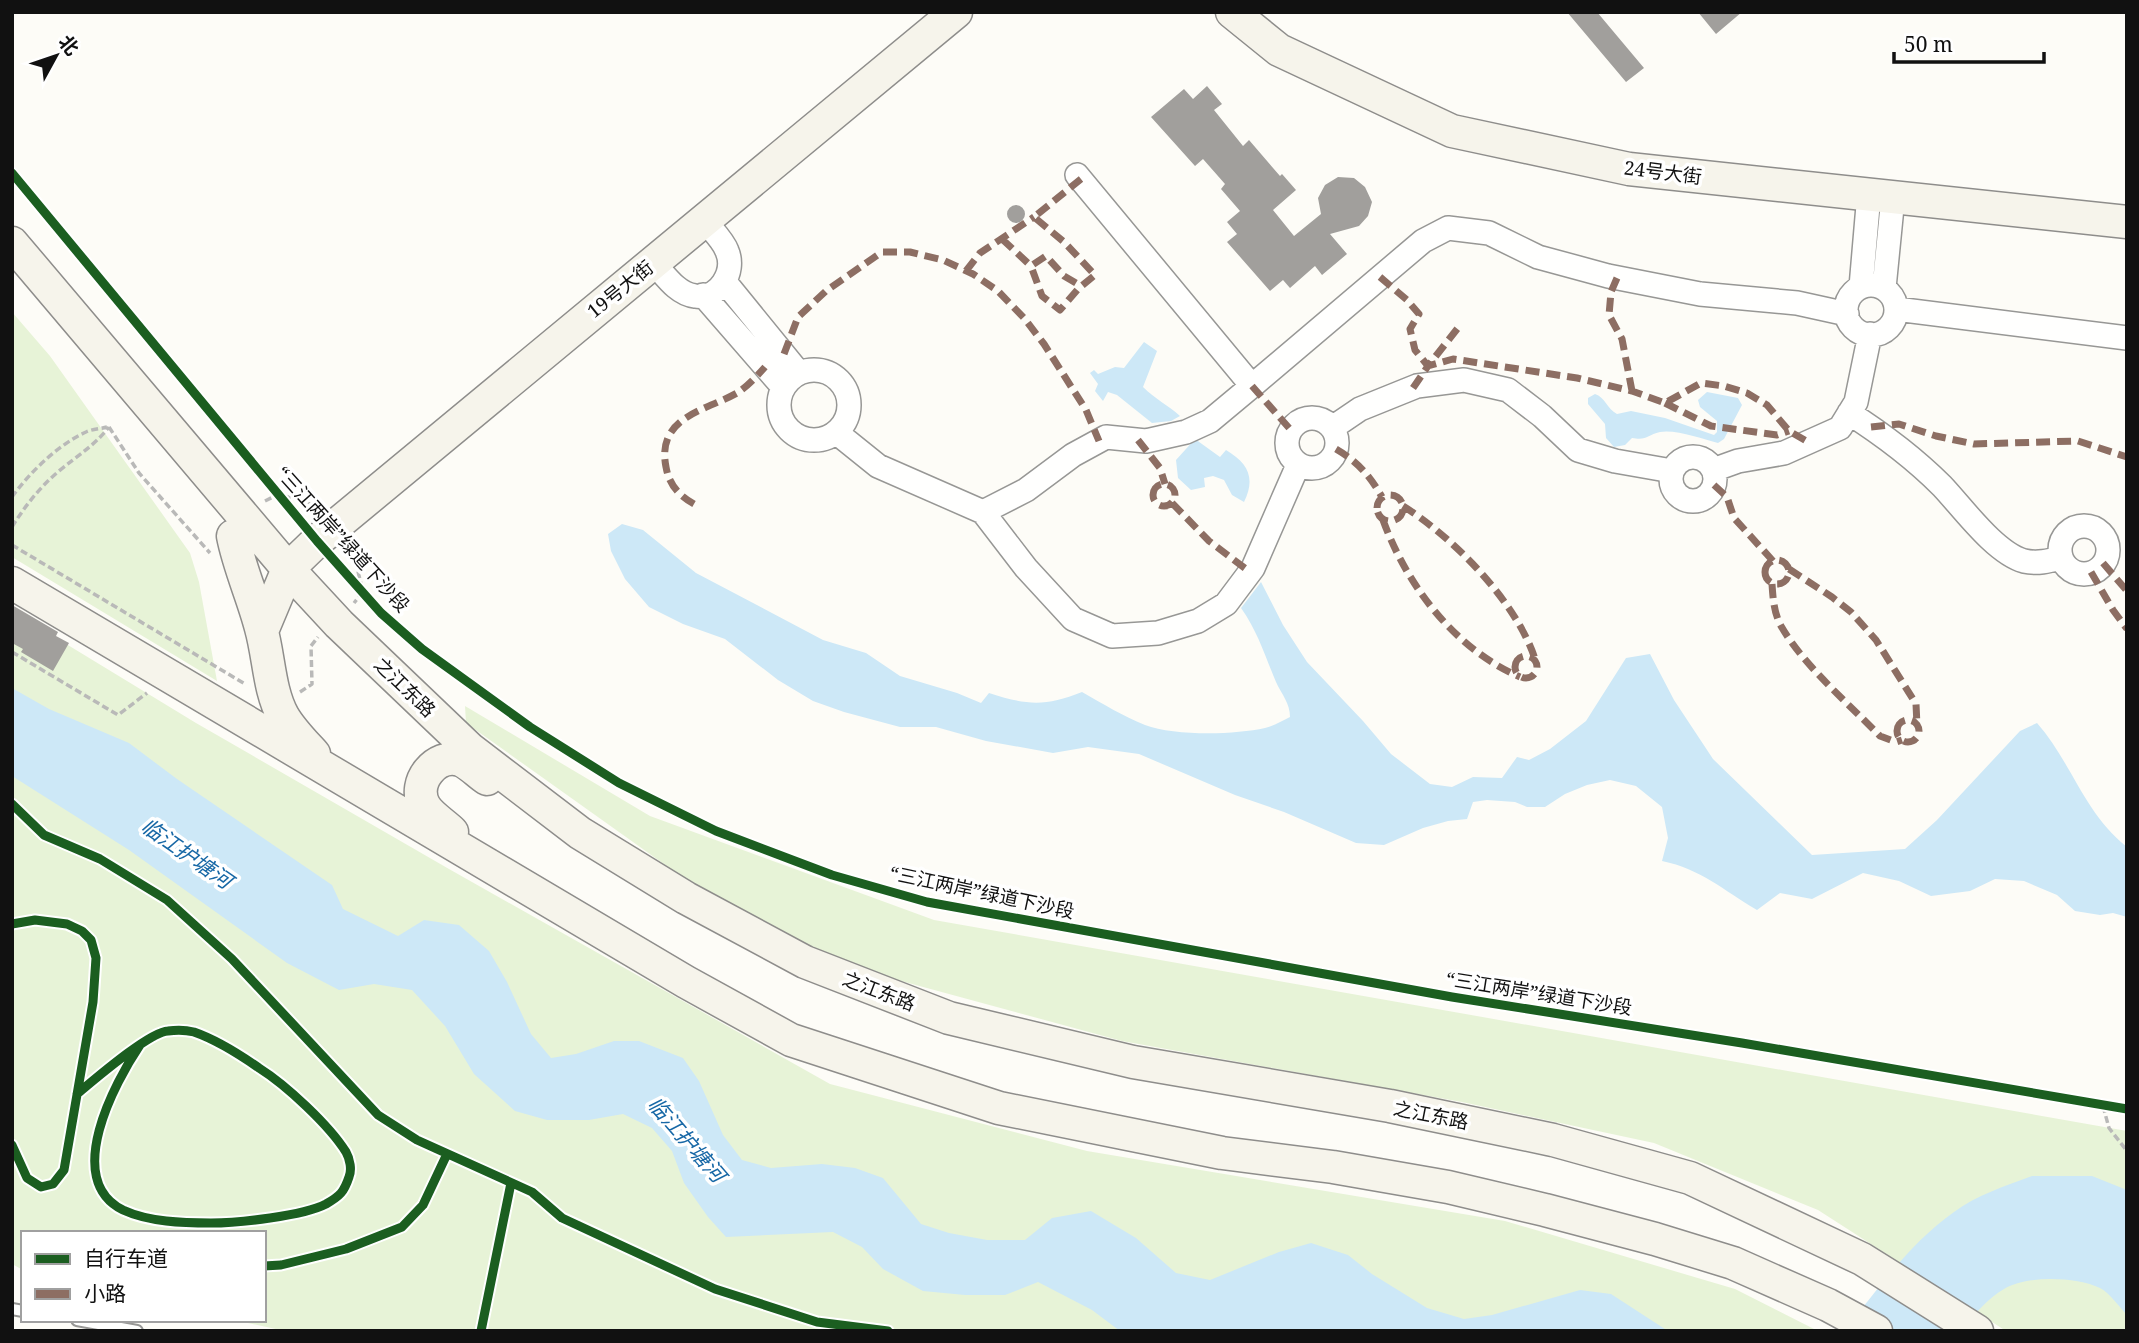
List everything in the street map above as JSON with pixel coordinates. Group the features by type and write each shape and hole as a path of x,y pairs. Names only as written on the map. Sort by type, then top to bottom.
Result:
{"main road":[{"name":"19号大街","path":"288,569 317,541 956,12"},
{"name":"24号大街","path":"1232,12 1279,50 1452,131 1629,169 2127,222"},
{"name":"之江东路","path":"12,243 288,569 340,624 470,749 580,833 686,898 805,962 949,1018 1133,1062 1390,1106 1553,1140 1690,1178 1862,1259 1978,1331"},
{"path":"12,271 219,541 262,631 273,686 283,716 334,774"},
{"path":"219,541 288,569 262,631"},
{"path":"12,583 686,982 791,1040 999,1108 1222,1153 1334,1167 1448,1187 1655,1239 1733,1263 1828,1305 1876,1331"},
{"path":"488,865 424,805 421,788 434,763 444,759 461,761 553,829 590,852 612,853"}],"street":[{"path":"1077,175 1252,386"},
{"path":"1861,287 1881,196"},
{"path":"1881,196 1884,288 1895,301 1896,309 1891,325 1886,330 1870,334 1855,328 1847,314 1849,298 1861,287 1869,285 1884,288"},
{"path":"653,262 677,289 695,296 709,295 725,282 730,268 727,250 704,220"},
{"path":"983,512 1027,489 1073,455 1106,437 1146,441 1186,432 1210,421 1423,241 1448,228 1489,233 1538,257 1608,276 1700,294 1797,303 1847,314"},
{"path":"725,282 791,380"},
{"path":"703,296 791,380"},
{"path":"1896,309 2127,338"},
{"path":"1713,470 1738,461 1784,453 1840,428 1856,402 1870,334"},
{"path":"811,370 832,375 841,382 850,403 849,414 836,433 826,439 814,441 791,432 779,411 779,399 791,380 811,370"},
{"path":"1332,428 1360,409 1417,386 1464,380 1508,390 1542,416 1578,450 1615,461 1672,471"},
{"path":"1849,413 1909,456 1942,486 1998,545 2023,561 2040,562 2062,558"},
{"path":"1310,418 1319,419 1332,428 1337,444 1331,461 1315,469 1306,469 1298,465 1288,453 1286,445 1290,429 1296,423 1310,418"},
{"path":"836,433 878,466 983,512 1026,568 1073,619 1112,636 1158,632 1198,621 1226,604 1253,568 1298,465"},
{"path":"1696,457 1713,470 1715,478 1712,491 1707,497 1686,500 1675,492 1672,471 1682,460 1696,457"},
{"path":"2076,527 2091,527 2117,543 2101,566 2091,572 2080,573 2072,570 2060,551 2064,536 2076,527"}],"lane":[{"path":"89,1322 137,1331"}],"path":[{"path":"109,427 139,472 219,541"},
{"path":"12,497 23,481 86,431 109,427"},
{"path":"12,527 34,496 57,472 94,445 109,427"},
{"path":"262,503 279,494 313,505"},
{"path":"12,545 246,685"},
{"path":"352,604 366,595 353,551"},
{"path":"300,692 312,684 311,646 324,629"},
{"path":"12,652 118,715 150,690"},
{"path":"2090,1104 2115,1108"},
{"path":"2103,1106 2109,1128 2127,1151"}],"green space":[{"path":"12,312 50,356 190,553 199,582 217,681 12,557"},
{"path":"12,611 196,723 830,1084 1087,1151 1505,1221 1735,1289 1818,1331 285,1331 243,1322 266,1322 266,1231 21,1231 21,1269 12,1264"},
{"path":"465,706 650,816 934,920 2127,1131 2127,1331 2006,1331 1818,1210 1654,1143 1462,1102 1122,1041 868,972 720,904 466,723"}],"water":[{"path":"1144,342 1157,351 1143,387 1180,416 1171,421 1152,423 1117,395 1108,392 1103,401 1095,391 1098,384 1090,373 1094,370 1098,374 1115,367 1124,368"},
{"path":"1707,392 1738,398 1742,405 1724,439 1718,443 1666,431 1644,438 1632,438 1625,445 1614,447 1606,438 1605,424 1588,404 1588,398 1595,394 1617,414 1631,411 1665,418 1714,435 1717,432 1717,421 1700,407 1698,400"},
{"path":"1195,439 1220,457 1226,450 1245,466 1249,486 1244,502 1232,495 1224,480 1213,476 1204,478 1205,487 1191,490 1178,478 1176,460"},
{"path":"622,524 643,530 696,573 823,640 866,653 900,676 981,703 989,693 1036,703 1082,692 1145,725 1188,733 1252,730 1268,727 1290,717 1287,703 1257,635 1241,608 1261,582 1283,625 1307,662 1391,754 1430,784 1452,787 1473,777 1502,778 1517,757 1529,760 1550,749 1586,721 1626,658 1650,654 1674,700 1713,759 1812,855 1905,849 1937,820 2020,731 2037,723 2060,754 2100,819 2127,847 2127,917 2113,913 2100,915 2075,911 2057,895 2024,881 1995,879 1970,891 1931,896 1899,881 1863,873 1812,899 1780,893 1757,910 1689,869 1662,861 1668,838 1662,807 1636,786 1610,780 1565,794 1545,807 1527,807 1515,802 1487,800 1473,802 1467,819 1423,828 1384,845 1356,843 1139,754 1088,747 1053,753 986,741 936,727 900,727 813,701 778,680 725,639 683,624 649,607 625,579 611,551 608,534"},
{"name":"临江护塘河","path":"12,688 49,709 129,743 332,885 343,909 398,936 424,920 459,925 489,951 531,1034 551,1058 576,1054 614,1041 639,1041 683,1058 699,1081 723,1135 742,1160 771,1168 822,1164 855,1168 883,1178 921,1224 949,1233 987,1240 1025,1240 1052,1218 1091,1211 1136,1238 1176,1273 1210,1280 1279,1252 1311,1243 1348,1255 1372,1274 1427,1308 1464,1319 1492,1315 1580,1290 1611,1294 1668,1331 1120,1331 1092,1310 1038,1282 1005,1295 923,1291 883,1269 862,1247 833,1232 726,1237 684,1183 672,1151 652,1128 623,1114 589,1120 547,1120 515,1111 474,1074 445,1026 412,990 374,984 339,990 287,963 129,850 12,776"},
{"path":"2032,1176 2092,1176 2127,1190 2127,1315 2100,1288 2052,1279 2025,1281 2004,1289 1981,1308 1961,1331 1844,1331 1895,1267 1938,1224 1972,1201"}],"building":[{"path":"1567,12 1597,12 1644,68 1626,82"},
{"path":"1698,12 1742,12 1716,34"},
{"path":"1207,86 1222,104 1214,110 1243,146 1249,140 1296,190 1273,210 1294,236 1321,214 1318,198 1325,185 1338,177 1354,178 1365,187 1372,202 1368,216 1359,226 1330,234 1347,254 1322,275 1315,266 1290,288 1283,280 1270,291 1227,242 1237,234 1227,222 1240,211 1221,189 1225,184 1203,159 1195,166 1151,117 1184,89 1193,99"},
{"path":"1012,205 1020,205 1025,214 1023,221 1012,223 1007,218 1007,210"},
{"path":"12,605 58,632 56,636 69,643 53,671 21,652 23,649 12,643"}],"marked path":[{"path":"1081,179 1034,217 1064,242 1095,275 1078,289 1060,310 1042,296 1031,266 1046,256 1064,276 1081,286"},
{"path":"966,271 980,253 1034,217"},
{"path":"1002,239 1031,266"},
{"path":"784,354 798,317 826,291 882,252 910,252 943,260 973,274 998,291 1024,318 1086,410 1099,441"},
{"path":"1380,277 1419,314 1410,329 1415,350 1428,366 1461,324"},
{"path":"1617,278 1611,292 1609,315 1622,339 1632,391"},
{"path":"1413,388 1428,366 1453,359 1577,378 1632,391 1665,403 1701,383 1724,386 1747,393 1767,405 1789,431 1810,443"},
{"path":"694,504 683,497 669,479 665,450 668,437 686,418 737,393 765,367"},
{"path":"1252,386 1290,429"},
{"path":"1665,403 1711,426 1777,435 1789,431"},
{"path":"1871,427 1899,424 1974,444 2078,441 2127,457"},
{"path":"1138,440 1160,468 1165,484"},
{"path":"1336,449 1363,470 1382,497"},
{"path":"1164,484 1172,487 1175,495 1172,503 1164,506 1156,503 1153,495 1156,487 1164,484"},
{"path":"1714,485 1727,497 1734,518 1773,561"},
{"path":"1390,495 1399,499 1403,508 1399,517 1390,521 1381,517 1377,508 1381,499 1390,495"},
{"path":"1172,503 1209,541 1250,572"},
{"path":"1403,506 1443,536 1482,574 1515,617 1536,662"},
{"path":"1383,520 1405,568 1436,613 1475,650 1520,677"},
{"path":"1772,560 1782,560 1789,567 1789,572 1789,577 1782,584 1772,584 1765,577 1765,567 1772,560"},
{"path":"2103,563 2127,591"},
{"path":"1789,569 1851,612 1876,640 1916,704 1917,725"},
{"path":"2091,572 2127,629"},
{"path":"1772,584 1774,606 1779,621 1802,655 1827,684 1880,736 1896,742 1902,740"},
{"path":"1526,656 1534,659 1537,667 1534,675 1526,678 1518,675 1515,667 1518,659 1526,656"},
{"path":"1908,720 1918,727 1919,731 1912,741 1908,742 1898,735 1897,731 1904,721 1908,720"}],"cycle path":[{"name":"“三江两岸”绿道下沙段","path":"12,173 317,541 381,613 422,649 530,727 619,783 716,831 832,875 927,902 1452,997 2127,1109"},
{"path":"12,804 44,835 100,859 167,900 232,959 378,1115 417,1140 532,1192 562,1218 715,1289 817,1322 888,1331"},
{"path":"12,924 35,920 67,924 82,931 91,940 96,958 93,1002 64,1170 53,1184 41,1187 27,1178 12,1145"},
{"path":"77,1094 122,1058 148,1039 159,1033 181,1030 194,1032 228,1048 270,1075 318,1118 349,1158 350,1174 343,1190 331,1201 316,1208 237,1222 166,1221 123,1210 105,1196 96,1177 95,1154 99,1130 108,1106 118,1082 140,1045"},
{"path":"266,1266 281,1265 346,1249 402,1227 423,1205 447,1154"},
{"path":"481,1331 511,1183"}]}
